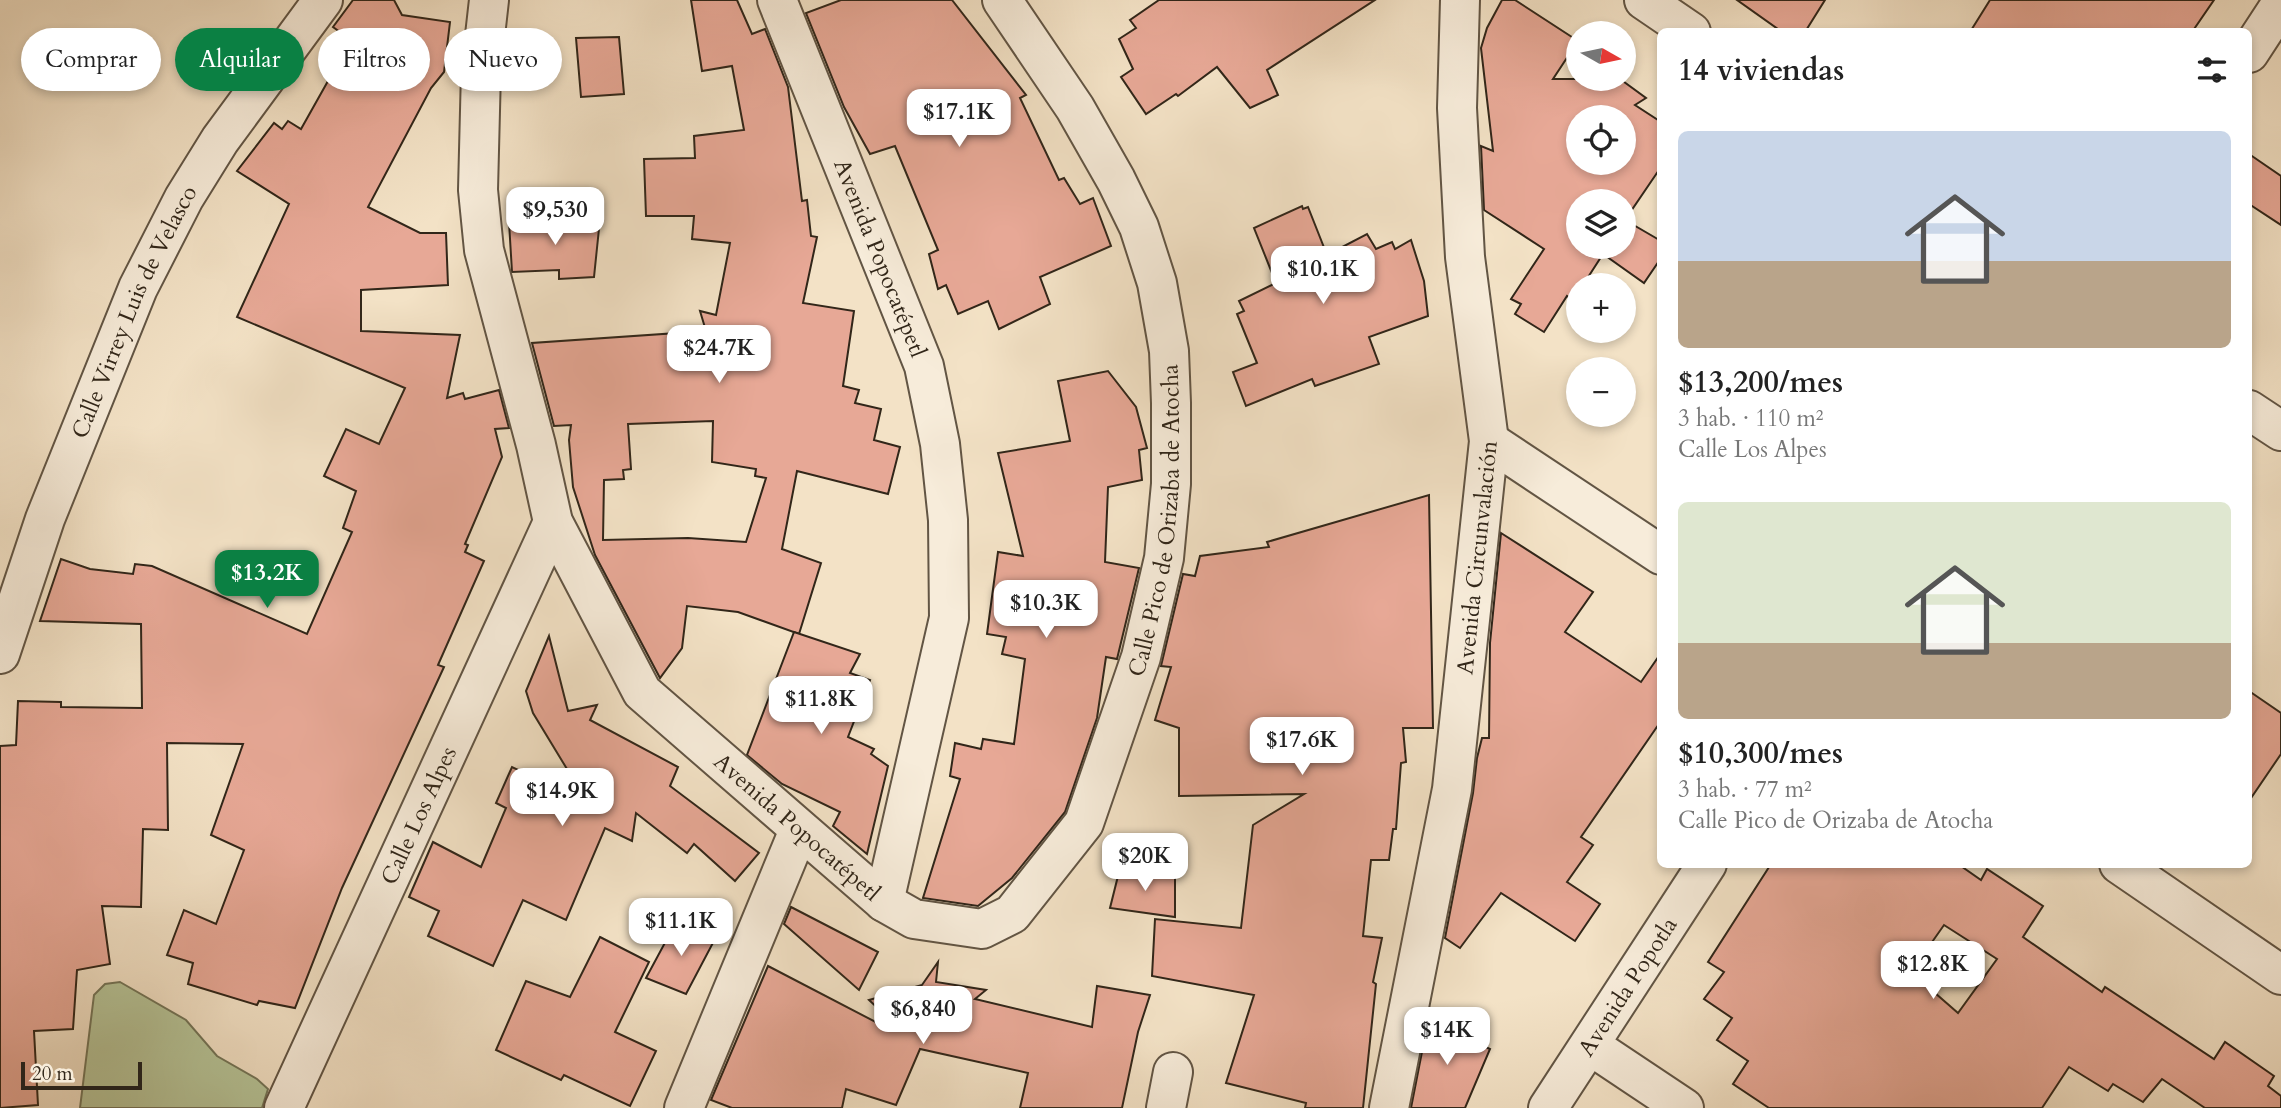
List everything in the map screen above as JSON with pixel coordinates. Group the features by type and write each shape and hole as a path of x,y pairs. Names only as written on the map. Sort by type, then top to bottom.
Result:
{"street":[{"name":"Calle Virrey Luis de Velasco","path":"0,654 45,519 138,288 184,198 220,140 323,0"},
{"name":"Avenida Popocatépetl","path":"489,0 481,71 478,190 484,250 536,445 553,522 642,692 884,902 949,618 948,520 940,444 924,366 777,0"},
{"name":"Calle Pico de Orizaba de Atocha","path":"884,902 914,919 982,929 1012,914 1084,823 1141,657 1164,558 1171,484 1171,402 1169,351 1157,283 1139,227 1116,180 1075,108 1002,0"},
{"name":"Avenida Circunvalación","path":"1389,1108 1452,789 1489,441 1465,257 1457,107 1460,0"},
{"path":"1644,0 1685,28"},
{"path":"2252,48 2281,4"},
{"path":"2252,412 2281,431"},
{"path":"1489,441 1657,552"},
{"name":"Calle Los Alpes","path":"285,1108 553,522"},
{"path":"684,1108 799,830"},
{"name":"Avenida Popotla","path":"1548,1108 1591,1046 1704,868"},
{"path":"2125,868 2281,975"},
{"path":"1591,1046 1684,1108"}],"green space":[{"path":"120,982 186,1020 217,1056 257,1079 268,1089 262,1108 80,1108 94,995 105,984"}],"building":[{"path":"353,0 394,0 402,15 450,22 449,28 444,28 444,72 430,90 430,28 333,27"},
{"path":"691,0 737,0 752,34 765,29 788,87 802,201 807,200 811,236 817,237 803,303 854,311 843,386 859,390 855,403 881,409 874,440 900,447 888,494 797,471 782,549 821,563 799,634 738,612 687,606 682,648 660,678 595,555 573,487 569,440 571,425 554,426 532,343 706,331 700,311 716,315 730,243 692,239 694,216 646,216 644,159 695,158 694,136 744,130 732,66 702,71","holes":["713,421 712,462 756,469 755,476 766,478 746,542 688,538 603,540 604,480 624,479 623,470 631,469 628,424"]},
{"path":"841,0 952,0 1026,95 1020,98 1059,180 1064,178 1080,204 1093,198 1111,246 1040,277 1050,304 999,329 988,301 958,314 946,285 938,289 929,254 938,250 895,146 870,154 844,107 806,13"},
{"path":"1159,0 1375,0 1267,70 1278,95 1250,108 1217,67 1178,96 1176,94 1146,114 1121,77 1133,69 1119,39 1136,28 1130,20"},
{"path":"1502,0 1515,0 1566,33 1566,59 1553,79 1566,79 1566,91 1636,91 1646,98 1635,105 1566,105 1566,175 1636,175 1636,106 1657,119 1657,173 1636,204 1636,189 1566,189 1566,259 1600,259 1591,273 1566,273 1566,298 1544,332 1515,314 1521,304 1511,299 1544,249 1484,210 1481,146 1493,151 1481,48 1487,28"},
{"path":"1737,0 1825,0 1808,28 1776,28"},
{"path":"1990,0 2214,0 2195,28 1972,28"},
{"path":"619,37 624,94 581,97 576,38"},
{"path":"322,91 429,91 368,207 420,233 446,233 448,285 361,290 361,331 460,335 447,398 463,393 465,399 499,390 509,428 495,429 502,457 465,544 468,545 465,552 484,561 438,665 444,667 342,888 295,1008 259,1001 257,1005 188,984 193,963 167,955 184,910 216,924 244,850 211,835 243,744 167,743 168,830 143,829 141,907 102,906 110,964 77,970 73,1029 34,1031 38,1105 0,1108 0,746 16,745 18,701 61,702 61,707 142,708 141,624 40,621 61,559 90,569 133,574 135,564 152,566 307,634 352,532 343,528 356,491 324,476 346,429 379,444 405,388 237,317 289,204 237,171 274,123 282,129 288,121 301,129"},
{"path":"2252,156 2281,176 2281,225 2252,206"},
{"path":"1302,206 1303,209 1308,207 1327,255 1367,234 1376,249 1392,242 1395,249 1411,240 1424,281 1428,316 1369,337 1379,364 1315,386 1312,379 1246,406 1233,372 1257,363 1237,314 1244,311 1239,301 1276,283 1254,228"},
{"path":"600,219 594,277 559,279 559,270 512,272 509,222"},
{"path":"1636,226 1657,239 1657,264 1644,283 1636,277 1636,273 1630,273 1610,259 1636,259"},
{"path":"1108,371 1136,407 1147,448 1139,450 1142,480 1108,487 1105,562 1139,568 1117,659 1106,657 1097,718 1065,812 1012,878 978,906 923,898 960,779 950,776 955,743 981,749 983,739 1014,744 1025,659 1002,654 1006,637 987,634 998,552 1023,556 998,453 1070,441 1058,381"},
{"path":"1429,495 1433,728 1403,728 1406,762 1401,763 1396,829 1393,829 1389,860 1371,860 1363,936 1382,938 1373,982 1376,984 1363,1108 1305,1108 1306,1103 1226,1083 1254,995 1152,976 1155,919 1241,928 1253,825 1304,794 1179,796 1179,728 1155,720 1171,667 1161,666 1183,574 1195,576 1200,556 1269,547 1267,542"},
{"path":"1501,533 1593,592 1565,632 1641,682 1657,659 1657,727 1581,837 1593,845 1567,882 1600,904 1575,941 1501,893 1460,948 1445,938 1473,793 1477,758 1482,738 1489,738 1490,643"},
{"path":"794,632 860,654 850,673 870,680 848,737 874,749 871,754 888,766 867,854 833,826 840,812 782,784 747,755"},
{"path":"549,636 568,711 597,705 590,720 678,767 670,786 759,853 735,881 694,844 687,853 636,813 632,841 605,828 566,920 523,900 493,966 428,936 439,911 409,897 433,842 481,867 506,808 496,803 512,767 587,802 533,713 526,691"},
{"path":"2252,693 2281,713 2281,754 2252,797"},
{"path":"1120,868 1175,877 1175,917 1110,908"},
{"path":"1768,868 1964,868 1981,880 1987,869 2043,906 2023,937 2102,992 2105,987 2214,1059 2225,1042 2274,1076 2268,1086 2281,1096 2281,1108 2205,1108 2162,1079 2143,1102 2113,1084 2108,1091 2069,1067 2042,1108 1769,1108 1733,1084 1748,1061 1717,1040 1732,1018 1704,999 1724,972 1708,962","holes":["1944,925 1997,959 1958,1013 1911,972"]},
{"path":"791,907 878,952 859,990 784,924"},
{"path":"675,924 684,929 686,924 715,939 686,994 646,978"},
{"path":"600,937 649,962 615,1032 656,1051 630,1106 564,1075 561,1080 496,1050 526,981 570,997"},
{"path":"938,962 936,982 986,990 975,999 1092,1027 1097,986 1150,995 1138,1032 1122,1108 1020,1108 1028,1073 920,1049 896,1105 846,1089 842,1108 732,1108 711,1100 768,966 891,1030 895,1024 869,1000 922,985"},
{"path":"1430,1011 1457,1024 1454,1032 1490,1049 1465,1108 1411,1108"}]}
